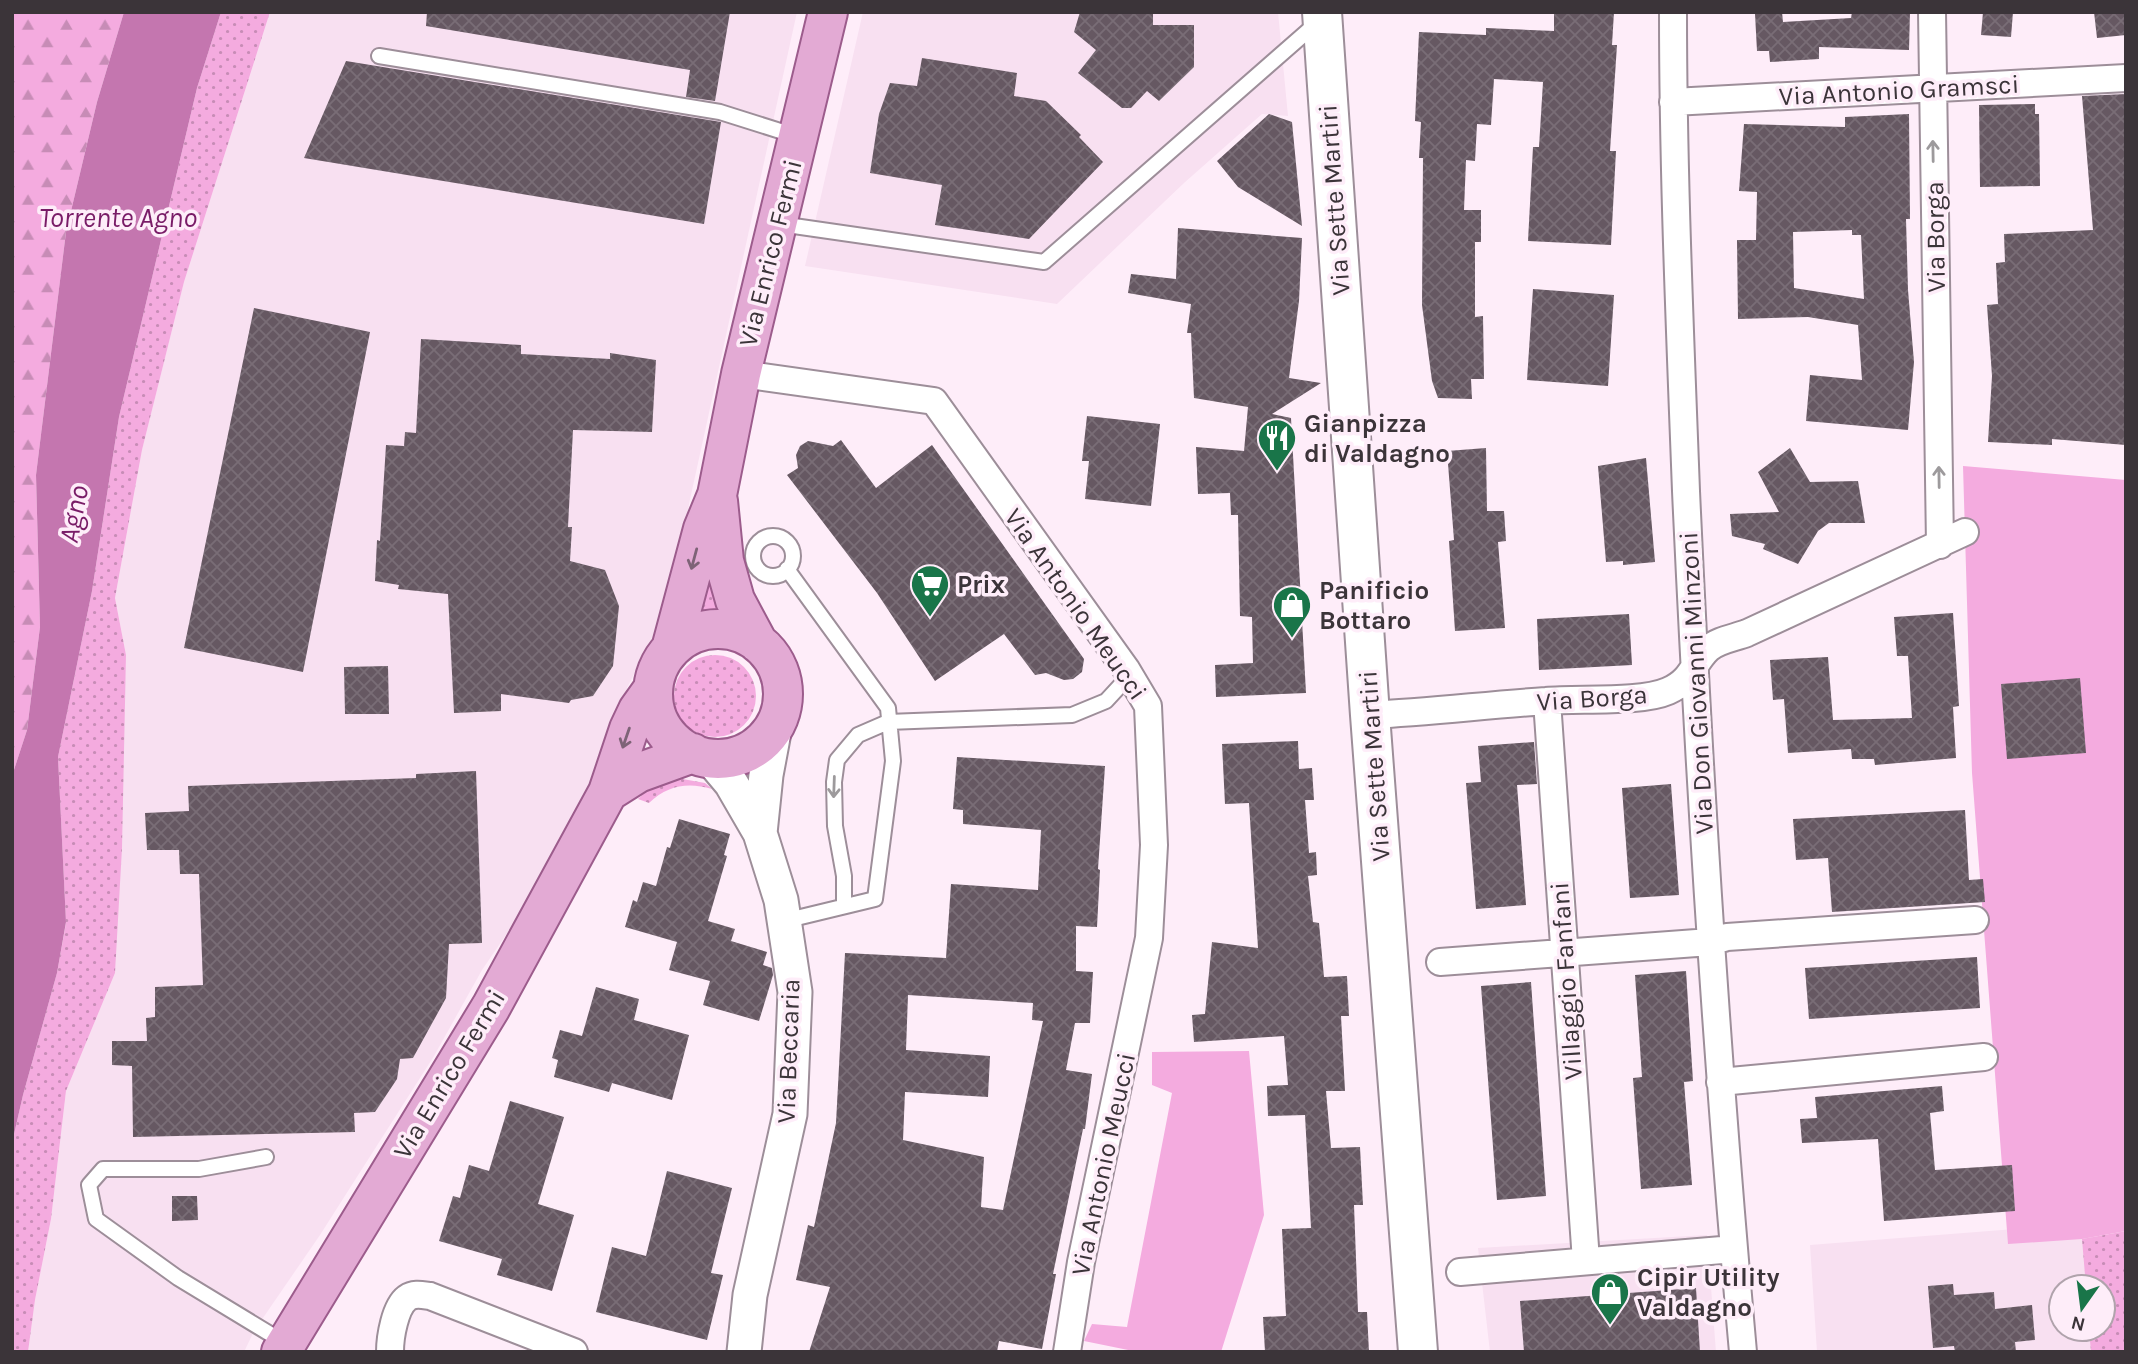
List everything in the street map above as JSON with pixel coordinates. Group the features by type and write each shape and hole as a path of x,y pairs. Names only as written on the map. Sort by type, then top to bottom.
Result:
{"main road":[{"name":"Via Enrico Fermi","path":"671,649 703,529 717,495 741,373 828,12"},
{"name":"Via Sette Martiri","path":"1322,16 1370,715 1418,1352"},
{"name":"Via Enrico Fermi","path":"717,495 724,561 735,600 758,643"},
{"path":"710,629 731,630 751,637 758,643 767,649 778,667 783,687 782,708 775,727 761,743 744,753 727,758 701,756 678,744 661,726 653,690 659,667 671,649 689,635 710,629"},
{"name":"Via Enrico Fermi","path":"283,1348 491,1007 608,792 629,729 638,710 653,690"},
{"name":"Via Enrico Fermi","path":"608,792 638,773 701,756"}],"street":[{"name":"Via Don Giovanni Minzoni","path":"1673,12 1677,277 1694,671 1720,1082 1743,1352"},
{"name":"Via Borga","path":"1933,12 1940,545"},
{"name":"Via Antonio Gramsci","path":"1673,102 2126,78"},
{"name":"Via Antonio Meucci","path":"741,373 934,401 1130,675 1148,706 1154,845 1149,938 1081,1262 1067,1352"},
{"name":"Via Borga","path":"1370,715 1651,696 1675,687 1694,671 1706,651 1715,644 1747,633 1965,532"},
{"name":"Villaggio Fanfani","path":"1547,701 1586,1261"},
{"name":"Via Beccaria","path":"760,834 766,775 775,727"},
{"name":"Via Beccaria","path":"701,756 731,783 760,834 781,900 795,992 790,1114 750,1295 744,1352"},
{"path":"1440,962 1710,942 1727,937 1975,920"},
{"path":"1720,1082 1984,1057"},
{"path":"1460,1272 1734,1249"},
{"path":"390,1352 398,1311 406,1299 416,1294 430,1296 574,1352"}],"lane":[{"path":"777,224 1044,262 1322,16"},
{"path":"379,56 720,112 798,136"},
{"path":"784,921 875,899 893,761 888,708 787,569"},
{"path":"844,906 844,876 835,826 834,782 837,760 858,735 888,722 1072,715 1106,701 1130,675"},
{"path":"266,1157 199,1169 103,1169 89,1185 96,1219 283,1348"}],"shaded area":[{"path":"270,12 797,12 689,504 684,545 654,645 640,662 627,688 623,721 553,866 482,970 434,1056 320,1235 254,1331 244,1352 28,1352 51,1219 66,1091 115,973 126,655 115,598 142,450 184,282"},
{"path":"863,12 1278,12 1288,116 1262,114 1184,183 1057,304 805,266"},
{"path":"2091,1223 2094,1273 2047,1273 2047,1343 2099,1343 2099,1352 1817,1352 1810,1245"},
{"path":"1707,1235 1716,1352 1490,1352 1478,1248"}],"green space":[{"path":"12,12 124,12 97,102 66,232 36,475 40,627 27,730 12,776"},
{"path":"221,12 270,12 184,282 142,450 115,598 126,655 122,848 115,973 66,1091 51,1219 28,1352 12,1352 12,1143 57,973 66,923 58,757 92,591 119,417 197,88"},
{"path":"1963,466 2126,480 2126,1231 2082,1239 2008,1244 1972,773"},
{"path":"706,548 725,615 701,615 684,621"},
{"path":"707,655 723,655 738,662 749,673 756,688 753,712 744,725 723,737 707,737 692,730 681,719 674,704 674,688 681,673 692,662"},
{"path":"677,778 705,783 712,789 679,787 663,792 649,803 638,799 650,787"},
{"path":"1249,1051 1264,1215 1221,1352 1138,1352 1084,1341 1092,1324 1127,1327 1172,1093 1152,1085 1152,1052"},
{"path":"2126,1231 2126,1352 2091,1352 2090,1343 2117,1343 2117,1273 2085,1273 2082,1239"}],"water":[{"name":"Torrente Agno","path":"124,12 221,12 197,88 119,417 92,591 58,757 66,922 57,973 12,1143 12,776 27,730 40,627 36,475 66,232 97,102"}],"building":[{"path":"427,12 730,12 715,101 686,97 690,70 426,26"},
{"path":"1080,12 1153,12 1153,25 1194,25 1194,67 1159,101 1147,91 1131,108 1122,108 1078,73 1096,50 1074,32"},
{"path":"1554,12 1614,12 1612,45 1617,45 1610,151 1616,151 1611,245 1528,241 1533,147 1539,147 1543,82 1494,79 1491,125 1477,124 1475,161 1466,160 1464,210 1481,210 1481,242 1475,242 1475,317 1483,316 1484,379 1471,379 1472,399 1438,398 1432,381 1422,305 1423,158 1419,158 1421,122 1415,121 1419,32 1486,35 1486,28 1554,31"},
{"path":"1782,12 1783,22 1851,18 1852,12 1910,12 1909,50 1819,47 1819,59 1770,62 1769,51 1757,51 1755,14"},
{"path":"1983,12 2013,12 2011,37 1981,35"},
{"path":"2094,12 2126,12 2126,35 2097,38"},
{"path":"922,58 1017,73 1014,96 1046,101 1081,135 1079,137 1103,162 1029,239 935,225 942,185 870,173 879,114 890,83 917,86"},
{"path":"346,61 721,122 704,224 304,158"},
{"path":"2126,94 2126,445 2052,439 2052,445 1988,442 1992,376 1987,305 1998,304 1996,263 2005,262 2004,234 2093,230 2082,96"},
{"path":"2035,104 2035,114 2039,114 2040,186 1980,187 1979,105"},
{"path":"1269,114 1292,122 1302,226 1238,187 1217,161"},
{"path":"1909,114 1910,219 1906,219 1914,362 1908,430 1806,421 1810,375 1862,380 1858,325 1808,317 1738,319 1737,240 1756,240 1757,192 1739,191 1744,124 1845,127 1845,117","holes":["1852,230 1852,235 1861,235 1864,299 1794,288 1793,232"]},
{"path":"1178,228 1302,238 1299,301 1289,378 1321,383 1272,414 1291,418 1306,693 1216,697 1215,665 1253,663 1252,617 1240,616 1238,515 1231,515 1230,493 1198,494 1196,447 1244,451 1248,407 1194,398 1191,333 1187,333 1191,304 1128,293 1131,274 1176,279"},
{"path":"1533,289 1614,295 1608,386 1527,380"},
{"path":"254,308 370,332 303,672 184,648"},
{"path":"421,339 521,345 521,354 610,359 610,353 656,360 652,432 573,430 568,527 572,527 570,561 605,570 619,606 613,666 593,696 571,700 569,703 501,694 501,711 454,713 448,594 398,589 399,585 375,581 386,445 404,446 405,432 416,433"},
{"path":"1087,416 1160,424 1151,506 1085,499 1089,461 1082,461"},
{"path":"841,440 876,488 932,445 1084,659 1082,672 1073,679 1064,680 1046,673 1035,675 1004,634 935,681 877,593 787,475 798,468 796,455 800,446 808,441 833,446"},
{"path":"1486,448 1487,511 1504,511 1506,541 1498,542 1505,628 1455,631 1449,541 1454,540 1447,451"},
{"path":"1790,448 1810,482 1858,481 1865,523 1829,523 1818,531 1798,564 1763,549 1765,544 1732,536 1730,514 1779,512 1758,472"},
{"path":"1646,458 1655,562 1623,565 1623,561 1606,562 1598,466"},
{"path":"1953,613 1959,706 1953,707 1956,758 1875,765 1874,759 1852,759 1851,749 1788,753 1784,699 1773,700 1770,660 1828,657 1833,720 1912,718 1908,656 1897,656 1894,617"},
{"path":"1629,614 1632,665 1539,670 1537,619"},
{"path":"388,666 389,714 345,714 344,667"},
{"path":"2080,678 2086,753 2007,759 2001,684"},
{"path":"1298,741 1299,769 1312,768 1314,800 1305,800 1309,853 1316,852 1317,875 1308,876 1313,922 1319,923 1324,977 1347,976 1349,1016 1341,1016 1345,1091 1326,1091 1331,1148 1360,1147 1363,1205 1354,1205 1358,1312 1367,1312 1369,1352 1265,1352 1263,1317 1286,1316 1282,1229 1311,1228 1305,1115 1268,1116 1267,1086 1288,1085 1284,1036 1194,1042 1192,1015 1205,1014 1212,942 1258,948 1249,803 1225,804 1222,744"},
{"path":"1534,742 1537,784 1517,785 1526,905 1476,909 1466,783 1481,782 1478,746"},
{"path":"957,757 1105,766 1097,927 1076,926 1076,971 1093,972 1090,1023 1075,1023 1066,1070 1092,1074 1085,1129 1053,1274 1056,1274 1042,1349 999,1341 997,1352 809,1352 830,1287 796,1280 808,1225 814,1227 836,1123 845,953 946,958 951,884 1038,890 1041,830 963,824 963,810 953,809","holes":["908,995 1033,1003 1032,1020 1043,1021 1003,1210 981,1207 984,1157 903,1140 905,1092 988,1097 990,1056 906,1050"]},
{"path":"476,771 482,943 449,944 446,998 413,1058 400,1059 397,1079 375,1112 354,1113 355,1132 133,1137 132,1066 112,1065 112,1041 147,1041 146,1018 155,1017 155,987 203,985 199,874 180,874 179,850 147,850 145,813 189,811 188,786 416,778 416,774"},
{"path":"1671,784 1679,895 1630,898 1622,788"},
{"path":"1965,810 1969,880 1983,879 1985,902 1832,912 1828,858 1796,860 1793,819"},
{"path":"679,819 730,834 724,855 727,856 708,921 735,929 731,941 767,952 763,965 772,968 773,975 759,1021 703,1005 710,981 669,970 677,942 625,927 633,900 637,902 643,882 656,886 667,847 670,848"},
{"path":"1977,957 1980,1008 1809,1019 1805,968"},
{"path":"1686,971 1693,1081 1684,1082 1692,1185 1641,1189 1633,1078 1642,1077 1635,975"},
{"path":"1531,982 1546,1196 1497,1200 1481,986"},
{"path":"596,987 639,999 634,1020 689,1035 672,1100 612,1083 609,1092 554,1077 558,1060 552,1058 560,1030 582,1036"},
{"path":"1942,1086 1944,1111 1930,1113 1935,1170 2012,1165 2015,1211 1884,1221 1878,1139 1802,1143 1800,1119 1817,1118 1815,1097"},
{"path":"510,1101 564,1117 538,1204 574,1215 552,1291 497,1275 502,1259 439,1241 453,1196 460,1198 469,1165 489,1171"},
{"path":"667,1171 732,1188 711,1273 723,1275 707,1340 596,1312 612,1247 646,1256"},
{"path":"172,1196 197,1196 198,1220 172,1221"},
{"path":"1953,1284 1954,1295 1994,1292 1995,1309 2032,1305 2035,1340 2015,1342 2016,1352 1955,1352 1954,1346 1933,1348 1928,1286"},
{"name":"Cipir Utility Valdagno","path":"1696,1288 1700,1352 1524,1352 1520,1301"}],"place":[{"name":"Gianpizza di Valdagno","path":"1277,472"},
{"name":"Prix","path":"930,618"},
{"name":"Panificio Bottaro","path":"1292,639"},
{"name":"Cipir Utility Valdagno","path":"1610,1326"}],"water label":[{"name":"Agno","path":"73,514"}]}
